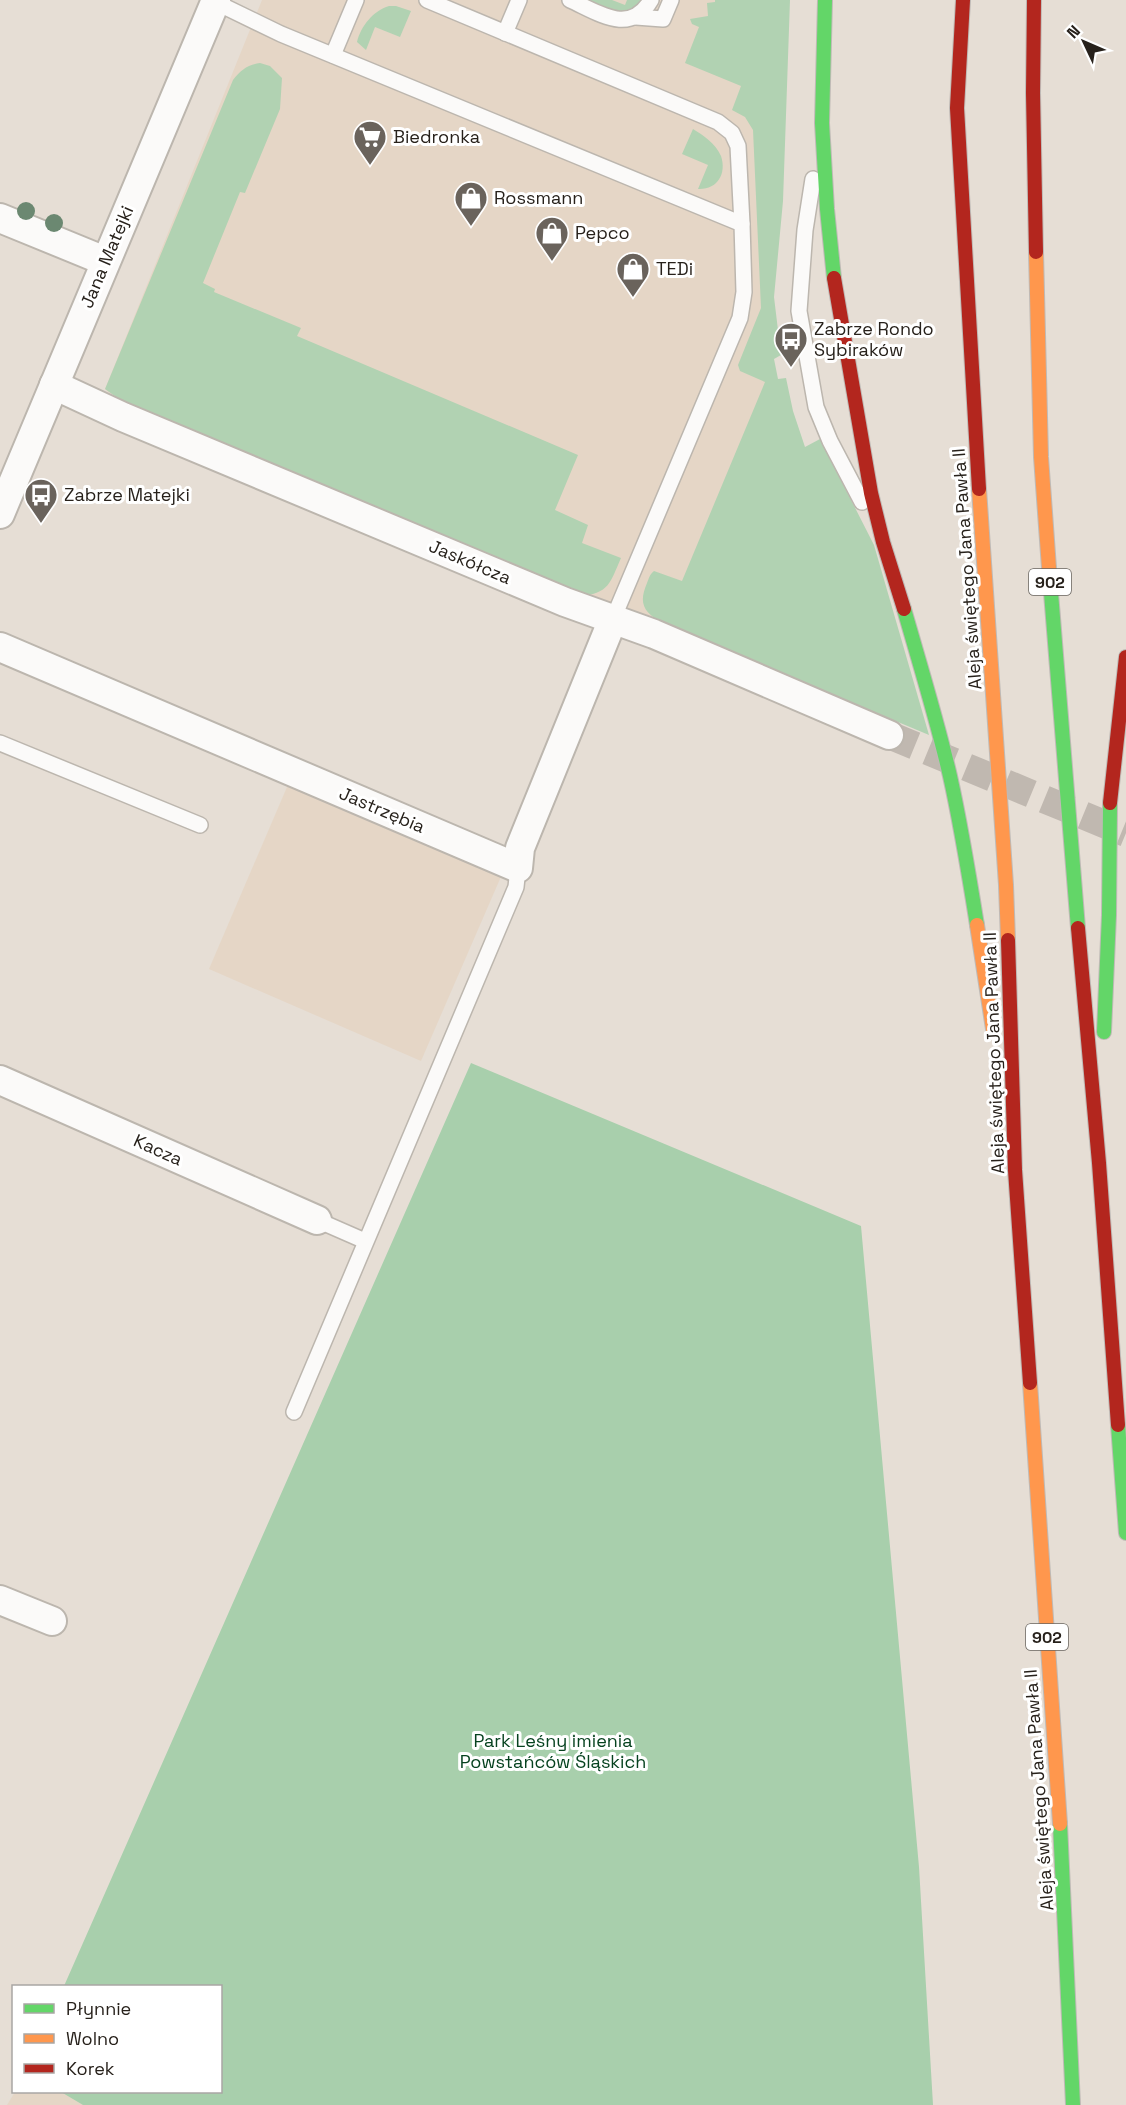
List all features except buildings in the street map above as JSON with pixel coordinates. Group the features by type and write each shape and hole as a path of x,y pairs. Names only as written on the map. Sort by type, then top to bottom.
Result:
{"main road":[{"path":"825,0 822,123 835,289 871,493 883,542 926,683 950,776 965,851 1015,1170"},
{"name":"Aleja świętego Jana Pawła II","path":"963,0 957,108 977,460 1006,885 1015,1170 1062,1857 1073,2105"},
{"name":"902","path":"1034,0 1033,105 1041,457 1070,844 1100,1162 1126,1533"},
{"path":"1100,1162 1109,915 1109,812 1126,657"}],"street":[{"name":"Jana Matejki","path":"0,514 215,1"},
{"path":"0,218 105,261"},
{"name":"Jaskółcza","path":"54,385 189,445 566,602 654,634 889,735"},
{"path":"518,868 520,848 613,619"},
{"name":"Jastrzębia","path":"0,647 518,868"},
{"name":"Kacza","path":"0,1080 317,1220"},
{"path":"0,1600 52,1621"}],"lane":[{"path":"333,55 356,0"},
{"path":"427,0 718,122 732,134 738,146 744,292 740,318 613,619"},
{"path":"505,33 519,0"},
{"path":"570,0 624,21 636,17 646,9 651,0"},
{"path":"636,17 663,19 671,0"},
{"path":"215,1 281,34 742,224"},
{"path":"822,123 805,230 799,310 816,407 830,441 883,542"},
{"path":"0,743 200,825"},
{"path":"294,1412 516,887 518,868"},
{"path":"317,1220 365,1241"}],"shaded area":[{"path":"262,0 764,0 766,313 823,666 655,622 395,519 109,393 105,389"},
{"path":"290,780 503,872 421,1061 209,969"},
{"path":"14,2093 63,2093 83,2105 7,2105"}],"green space":[{"path":"586,0 612,0 625,5 627,0 642,0 636,9 618,13"},
{"path":"715,0 790,0 783,201 774,297 781,355 774,359 778,379 786,378 793,411 805,447 820,439 874,545 929,735 662,623 644,607 644,590 654,571 682,581 765,382 740,371 738,365 761,308 753,130 745,117 732,110 741,86 685,63 699,27 692,24 690,19 708,16 707,3 715,2"},
{"path":"389,6 411,11 400,37 375,27 366,50 357,42 361,30 373,15"},
{"path":"260,63 270,66 282,78 280,109 245,193 240,192 203,283 215,289 214,292 301,328 297,336 578,455 555,510 588,525 582,543 621,558 611,580 603,590 579,596 130,407 105,389 233,80 245,68"},
{"path":"693,129 716,148 723,163 719,180 705,189 698,189 708,165 682,154"},
{"name":"Park Leśny imienia Powstańców Śląskich","path":"471,1063 861,1226 919,1867 933,2105 83,2105 63,2093 222,2093 222,1985 64,1985"}],"tunnel":[{"path":"889,735 1126,833"}],"traffic: fast":[{"path":"825,0 822,123 834,278"},
{"path":"1049,568 1078,928"},
{"path":"904,609 950,776 977,925"},
{"path":"1104,1032 1109,915 1110,803"},
{"path":"1118,1425 1126,1533"},
{"path":"1060,1824 1073,2105"}],"traffic: slow":[{"path":"1036,252 1041,457 1049,568"},
{"path":"979,489 1008,940"},
{"path":"977,925 993,1029"},
{"path":"1030,1383 1060,1824"}],"traffic: jam":[{"path":"963,0 957,108 979,489"},
{"path":"1034,0 1036,252"},
{"path":"834,278 871,493 883,542 904,609"},
{"path":"1110,803 1126,657"},
{"path":"1078,928 1099,1163 1118,1425"},
{"path":"1008,940 1015,1170 1030,1383"}],"place":[{"name":"Biedronka","path":"370,166"},
{"name":"Rossmann","path":"471,227"},
{"name":"Pepco","path":"552,262"},
{"name":"TEDi","path":"633,298"},
{"name":"Zabrze Rondo Sybiraków","path":"791,368"},
{"name":"Zabrze Matejki","path":"41,524"}]}
